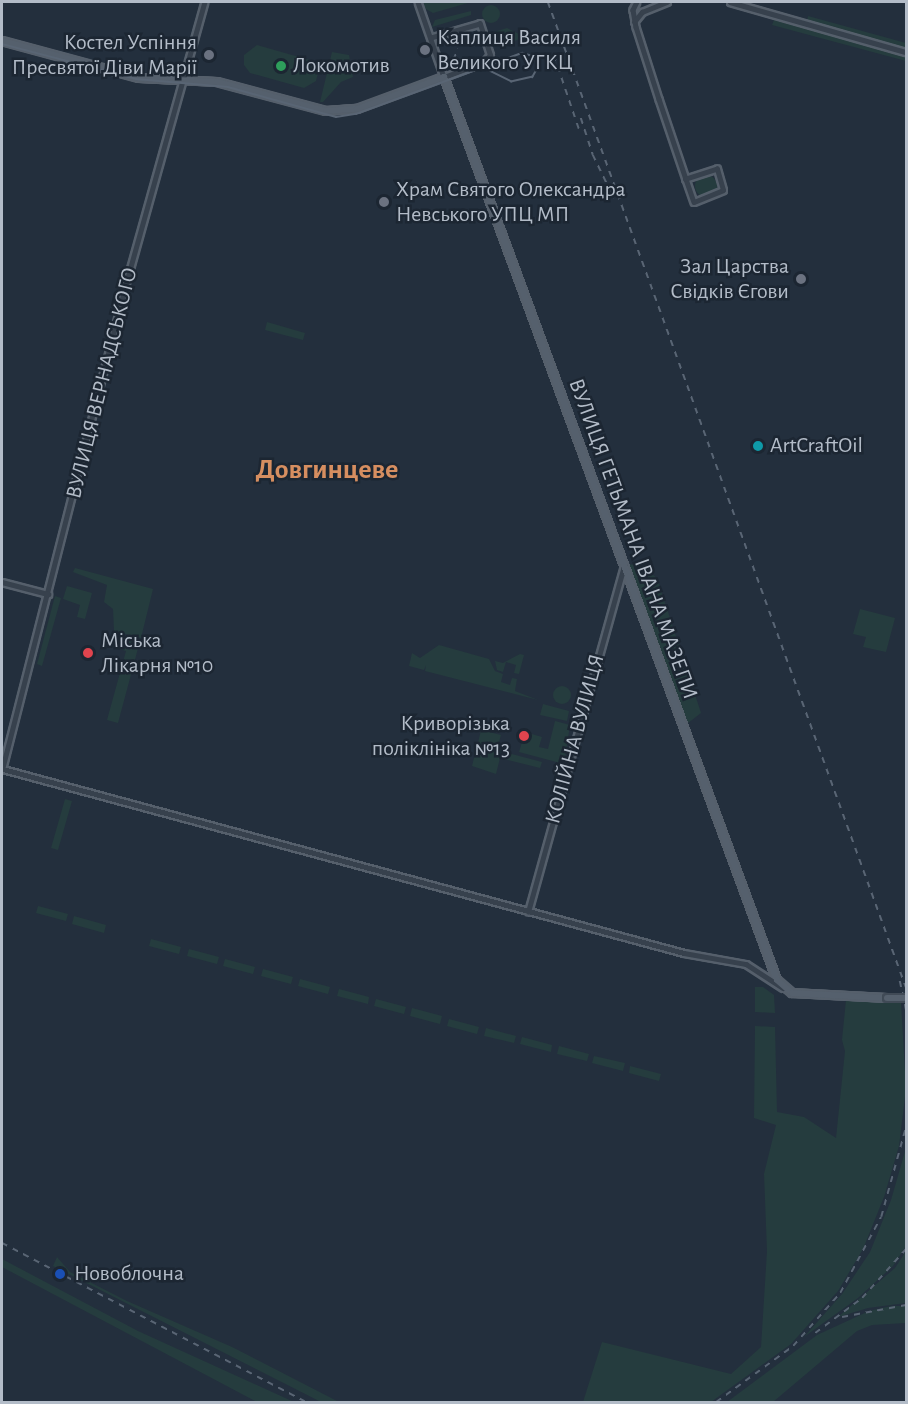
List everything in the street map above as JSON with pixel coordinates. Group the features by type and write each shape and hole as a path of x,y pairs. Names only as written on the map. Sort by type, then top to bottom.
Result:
{"main road":[{"path":"2,41 139,78 223,83 309,108 341,112 444,77"},
{"name":"ВУЛИЦЯ ГЕТЬМАНА ІВАНА МАЗЕПИ","path":"444,77 770,965 784,988"},
{"path":"784,988 792,993 906,998"}],"street":[{"name":"ВУЛИЦЯ ВЕРНАДСЬКОГО","path":"2,766 205,2"},
{"name":"ВУЛИЦЯ ГЕТЬМАНА ІВАНА МАЗЕПИ","path":"418,2 444,77"},
{"path":"637,2 634,22 686,179 694,202 722,192 717,169 686,179"},
{"path":"634,22 642,12 667,2"},
{"path":"730,2 906,52"},
{"path":"431,38 480,24 490,56 444,77"},
{"name":"КОЛІЙНА ВУЛИЦЯ","path":"528,912 624,566"},
{"path":"2,582 48,594"},
{"path":"2,766 7,773 693,956 756,967 784,988"}],"green space":[{"path":"421,2 468,3 433,13 424,8"},
{"path":"491,5 497,8 500,14 497,20 491,23 485,20 482,14 485,8"},
{"path":"471,11 471,15 432,27 435,20"},
{"path":"808,16 906,43 906,48 807,21"},
{"path":"774,20 906,56 906,61 772,25"},
{"path":"507,28 525,37 501,46 499,40 494,42 491,33"},
{"name":"Локомотив","path":"257,45 313,61 319,69 316,81 304,88 250,73 244,65 244,55"},
{"path":"332,52 349,55 353,77 341,82 323,102 320,102"},
{"path":"702,175 710,175 717,182 717,190 710,197 702,197 695,190 695,182"},
{"path":"267,322 305,333 303,340 265,330"},
{"path":"622,564 640,565 657,578 701,713 683,727"},
{"path":"75,568 153,589 141,638 114,631 113,609 104,602 107,585 73,572"},
{"path":"67,586 92,593 85,619 77,617 80,605 63,599"},
{"path":"55,596 61,598 42,666 37,664"},
{"path":"860,609 895,618 886,652 863,647 866,637 853,634"},
{"path":"113,635 140,641 118,723 107,720 126,651 110,646"},
{"path":"439,645 489,659 495,671 503,674 501,682 510,685 512,678 517,679 515,691 538,700 425,671 426,665 424,670 409,666 412,653 420,658"},
{"path":"520,654 524,655 519,674 514,673 516,665 506,662 503,672 497,670 495,661 503,663"},
{"path":"562,686 568,689 571,695 568,701 562,704 556,701 553,695 556,689"},
{"path":"543,704 569,711 567,721 540,715"},
{"path":"555,721 570,725 564,764 519,752 525,732 542,737 539,747 548,749"},
{"path":"481,730 501,735 499,742 476,751"},
{"path":"500,744 509,747 508,753 542,762 540,768 500,758 496,774 472,766 475,754"},
{"path":"65,799 72,801 58,850 51,848"},
{"path":"38,906 68,914 66,921 36,913"},
{"path":"74,916 106,925 104,933 72,924"},
{"path":"151,939 181,947 179,954 149,946"},
{"path":"189,949 219,957 217,964 187,956"},
{"path":"225,959 255,967 253,974 223,966"},
{"path":"263,969 293,977 291,984 261,976"},
{"path":"300,979 330,987 328,994 298,986"},
{"path":"755,987 763,987 774,995 775,1013 755,1012"},
{"path":"339,989 369,997 368,1004 337,996"},
{"path":"376,999 406,1007 404,1014 374,1006"},
{"path":"846,1000 901,1002 906,1089 899,1146 884,1197 863,1249 838,1291 791,1344 711,1402 583,1402 602,1342 731,1374 761,1347 767,1251 764,1174 776,1125 754,1118 755,1026 775,1027 777,1112 804,1117 836,1138 845,1051 842,1040"},
{"path":"412,1008 442,1016 440,1024 410,1016"},
{"path":"449,1019 479,1027 477,1034 447,1026"},
{"path":"486,1028 516,1036 514,1043 484,1036"},
{"path":"522,1037 552,1045 551,1052 520,1044"},
{"path":"559,1046 589,1054 587,1061 557,1054"},
{"path":"594,1056 625,1063 623,1071 592,1063"},
{"path":"630,1066 661,1074 659,1081 629,1073"},
{"path":"906,1148 906,1246 893,1266 858,1298 804,1337 842,1294 870,1252 891,1200"},
{"path":"906,1251 906,1303 868,1308 838,1317 895,1268"},
{"path":"57,1257 70,1272 127,1301 232,1347 339,1402 321,1402 53,1266"},
{"path":"2,1259 138,1331 294,1402 257,1402 2,1267"},
{"path":"891,1306 906,1306 906,1323 872,1325 857,1331 773,1402 727,1402 817,1335 869,1311"}],"tram line":[{"path":"2,44 136,79 228,87 336,117 356,114 522,53 533,56 539,66 533,77 512,82 485,69"}],"railway":[{"path":"548,2 906,987"},
{"path":"453,60 458,49"},
{"path":"554,55 579,129"},
{"path":"581,118 593,155 614,198"},
{"path":"900,981 906,1010"},
{"path":"716,1402 793,1346 840,1293 881,1217 906,1126"},
{"path":"2,1243 306,1402"},
{"path":"815,1333 862,1298 906,1249"},
{"path":"842,1317 906,1305"}],"place":[{"name":"Каплиця Василя Великого УГКЦ","path":"425,50"},
{"name":"Костел Успіння Пресвятої Діви Марії","path":"209,55"},
{"name":"Локомотив","path":"281,66"},
{"name":"Храм Святого Олександра Невського УПЦ МП","path":"384,202"},
{"name":"Зал Царства Свідків Єгови","path":"801,279"},
{"name":"ArtCraftOil","path":"758,446"},
{"name":"Міська Лікарня №10","path":"88,653"},
{"name":"Криворізька поліклініка №13","path":"524,736"},
{"name":"Новоблочна","path":"60,1274"}],"district":[{"name":"Довгинцеве","path":"327,470"}]}
